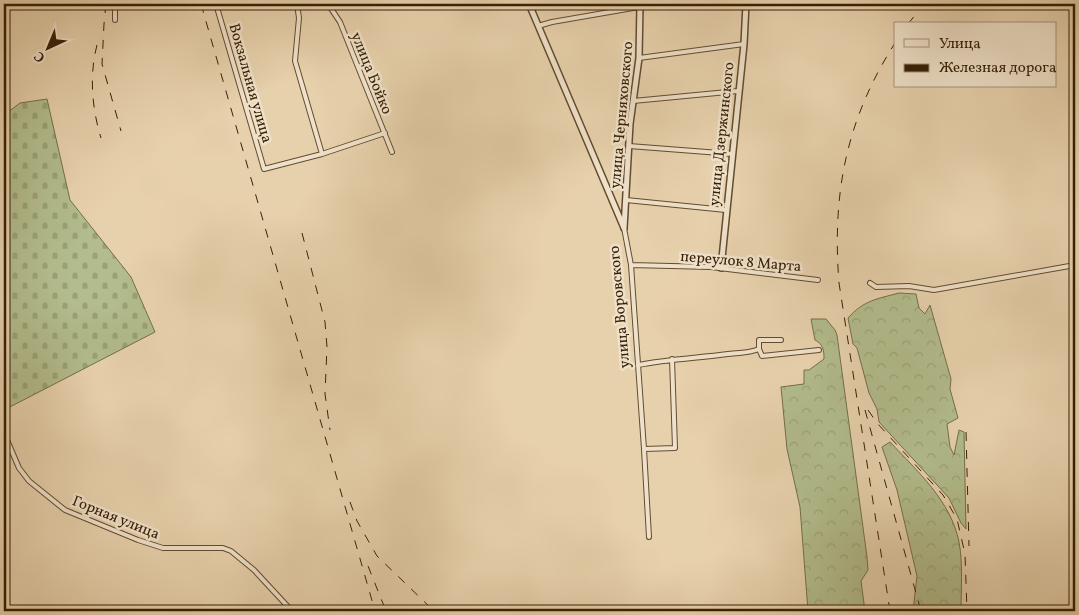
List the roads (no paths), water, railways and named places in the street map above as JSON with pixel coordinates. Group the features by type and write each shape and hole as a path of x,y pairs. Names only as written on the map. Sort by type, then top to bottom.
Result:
{"street":[{"path":"114,4 116,10 115,20"},
{"name":"Вокзальная улица","path":"216,4 264,169 322,154"},
{"path":"297,4 299,18 295,61 322,154 385,133"},
{"name":"улица Бойко","path":"328,4 340,22 392,152"},
{"name":"улица Воровского","path":"529,4 624,228 631,266 649,537"},
{"path":"538,26 640,5 656,4"},
{"name":"улица Дзержинского","path":"720,268 744,44 746,4"},
{"name":"улица Черняховского","path":"624,228 628,146 639,58 640,5"},
{"path":"639,58 744,44"},
{"path":"633,101 738,91"},
{"path":"628,146 732,154"},
{"path":"626,200 726,210"},
{"path":"870,283 876,287 909,286 934,290 1075,265"},
{"name":"переулок 8 Марта","path":"631,266 720,268 818,280"},
{"path":"781,340 759,340 759,349 762,356 819,350"},
{"path":"638,365 672,359 736,353 746,354 759,349"},
{"path":"644,449 675,448 672,359"},
{"name":"Горная улица","path":"4,433 19,468 29,482 65,510 138,540 163,548 223,548 231,551 254,570 292,611"}],"railway":[{"path":"106,4 102,64 121,131"},
{"path":"201,4 375,611"},
{"path":"910,22 924,4"},
{"path":"97,45 92,80 95,115 101,138"},
{"path":"890,611 839,283 837,250 841,188 846,158 854,129 878,72 894,45"},
{"path":"302,233 325,322 327,347 325,394 330,430"},
{"path":"865,410 921,611"},
{"path":"868,410 877,423 943,495 957,519 965,554 967,611"},
{"path":"966,432 969,546"},
{"path":"350,502 357,521 377,556 434,611"},
{"path":"368,566 386,611"}]}
